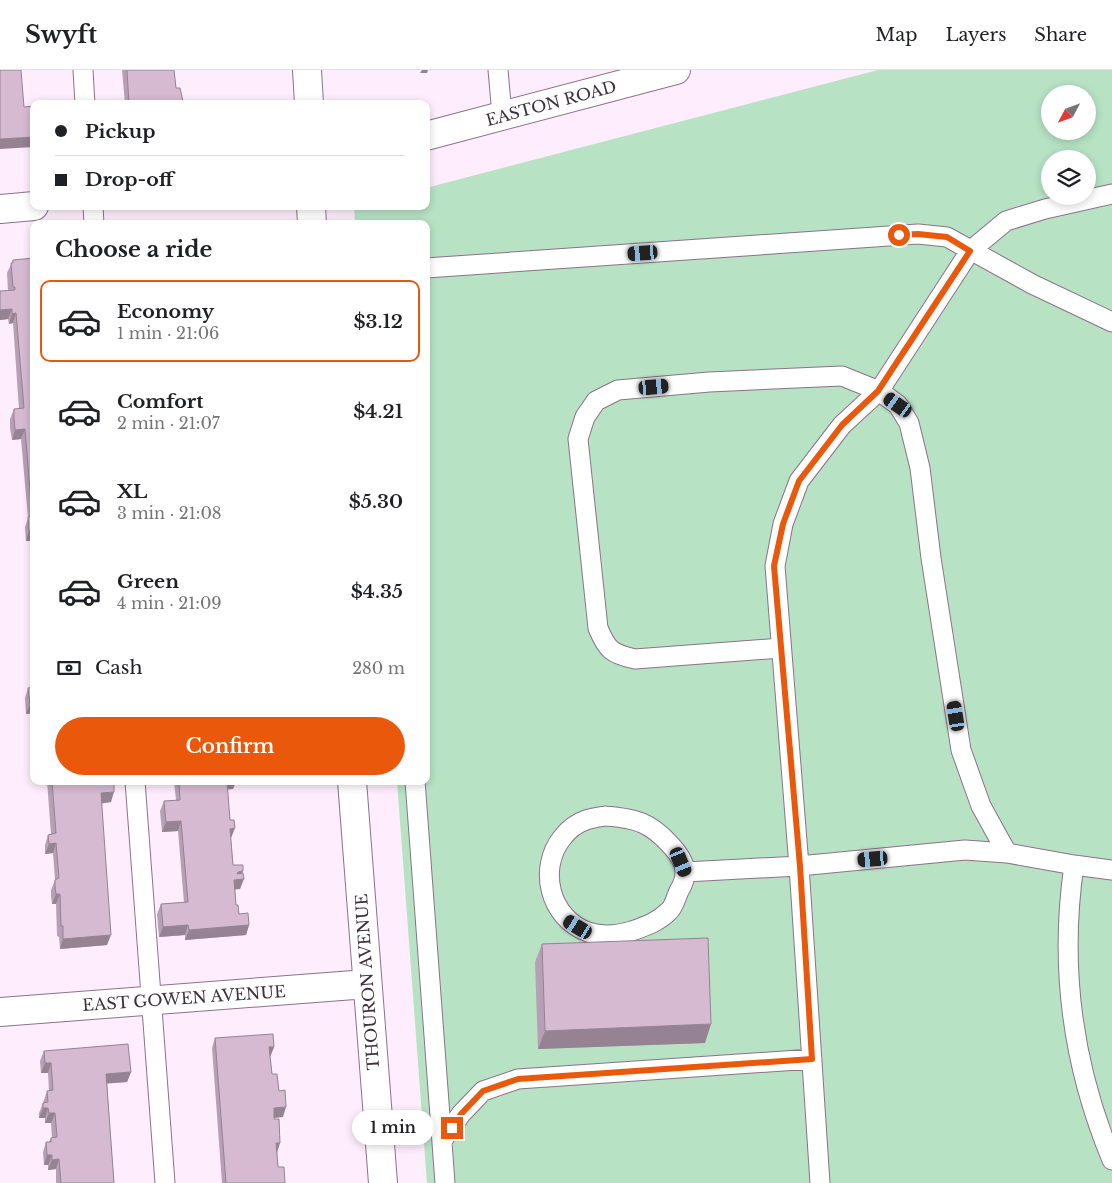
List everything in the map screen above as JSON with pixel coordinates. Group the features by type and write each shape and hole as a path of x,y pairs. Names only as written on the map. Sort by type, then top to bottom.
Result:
{"street":[{"path":"307,70 309,100"},
{"name":"EASTON ROAD","path":"430,135 672,70"},
{"path":"0,209 30,206"},
{"name":"THOURON AVENUE","path":"352,785 383,1183"},
{"name":"EAST GOWEN AVENUE","path":"0,1012 367,984"}],"lane":[{"path":"83,70 85,100"},
{"path":"498,70 502,115"},
{"path":"820,1183 800,866 774,566 783,524 799,481 842,425 878,391 970,251 1006,221 1045,209 1112,194"},
{"path":"430,268 918,234 947,237 1032,284 1112,322"},
{"path":"781,648 635,659 617,655 604,645 598,628 578,439 584,417 596,401 618,390 709,382 842,376 878,391 898,405 909,423 920,468 931,558 961,750 981,806 1007,853"},
{"path":"135,785 165,1183"},
{"path":"415,785 445,1183"},
{"path":"605,816 625,818 642,823 658,833 677,852 686,872 670,910 652,925 607,936 587,932 570,922 556,906 549,887 549,866 555,847 573,827 585,820 605,816"},
{"path":"686,872 800,866 964,850 1007,853 1112,870"},
{"path":"1074,865 1067,922 1068,985 1072,1021 1087,1087 1112,1160"},
{"path":"442,1141 461,1114 483,1091 518,1079 812,1059"}],"green space":[{"path":"878,70 1112,70 1112,1183 427,1183 397,785 430,785 430,220 355,220 354,210 430,210 430,187"}],"building":[{"path":"0,70 21,70 24,107 30,106 30,137 0,139"},
{"path":"127,70 174,70 176,88 180,88 183,100 129,100"},
{"path":"30,258 30,491 25,429 15,430 14,418 14,409 24,408 16,313 12,314 12,309 0,310 0,291 15,290 15,287 13,287 11,263 13,263 13,260"},
{"path":"30,516 30,531 29,531 28,517"},
{"path":"28,688 30,688 30,704"},
{"path":"52,785 114,785 114,792 101,793 111,935 63,939 60,894 56,894 55,886 55,880 59,878 56,843 49,844 48,835 56,833"},
{"path":"179,785 227,785 230,820 234,820 235,828 230,829 233,865 243,865 243,871 237,874 243,873 244,879 234,880 236,905 238,905 239,914 248,913 249,925 189,930 188,925 163,927 161,904 188,902 181,821 166,822 164,801 180,800"},
{"path":"708,938 711,1024 545,1031 542,944"},
{"path":"273,1034 274,1047 269,1047 272,1074 277,1074 279,1091 285,1090 286,1107 274,1108 274,1119 279,1119 280,1143 276,1143 278,1167 284,1167 285,1183 226,1183 215,1038"},
{"path":"128,1044 131,1072 106,1074 114,1183 61,1183 59,1159 52,1160 52,1155 47,1155 46,1142 51,1142 51,1138 57,1137 55,1113 49,1113 48,1108 43,1108 43,1103 48,1102 47,1091 53,1090 51,1063 45,1063 44,1051"}],"route":[{"path":"452,1128 461,1114 483,1091 518,1079 812,1059 800,866 774,566 783,524 799,481 842,425 878,391 970,251 947,237 918,234 899,235"}]}
